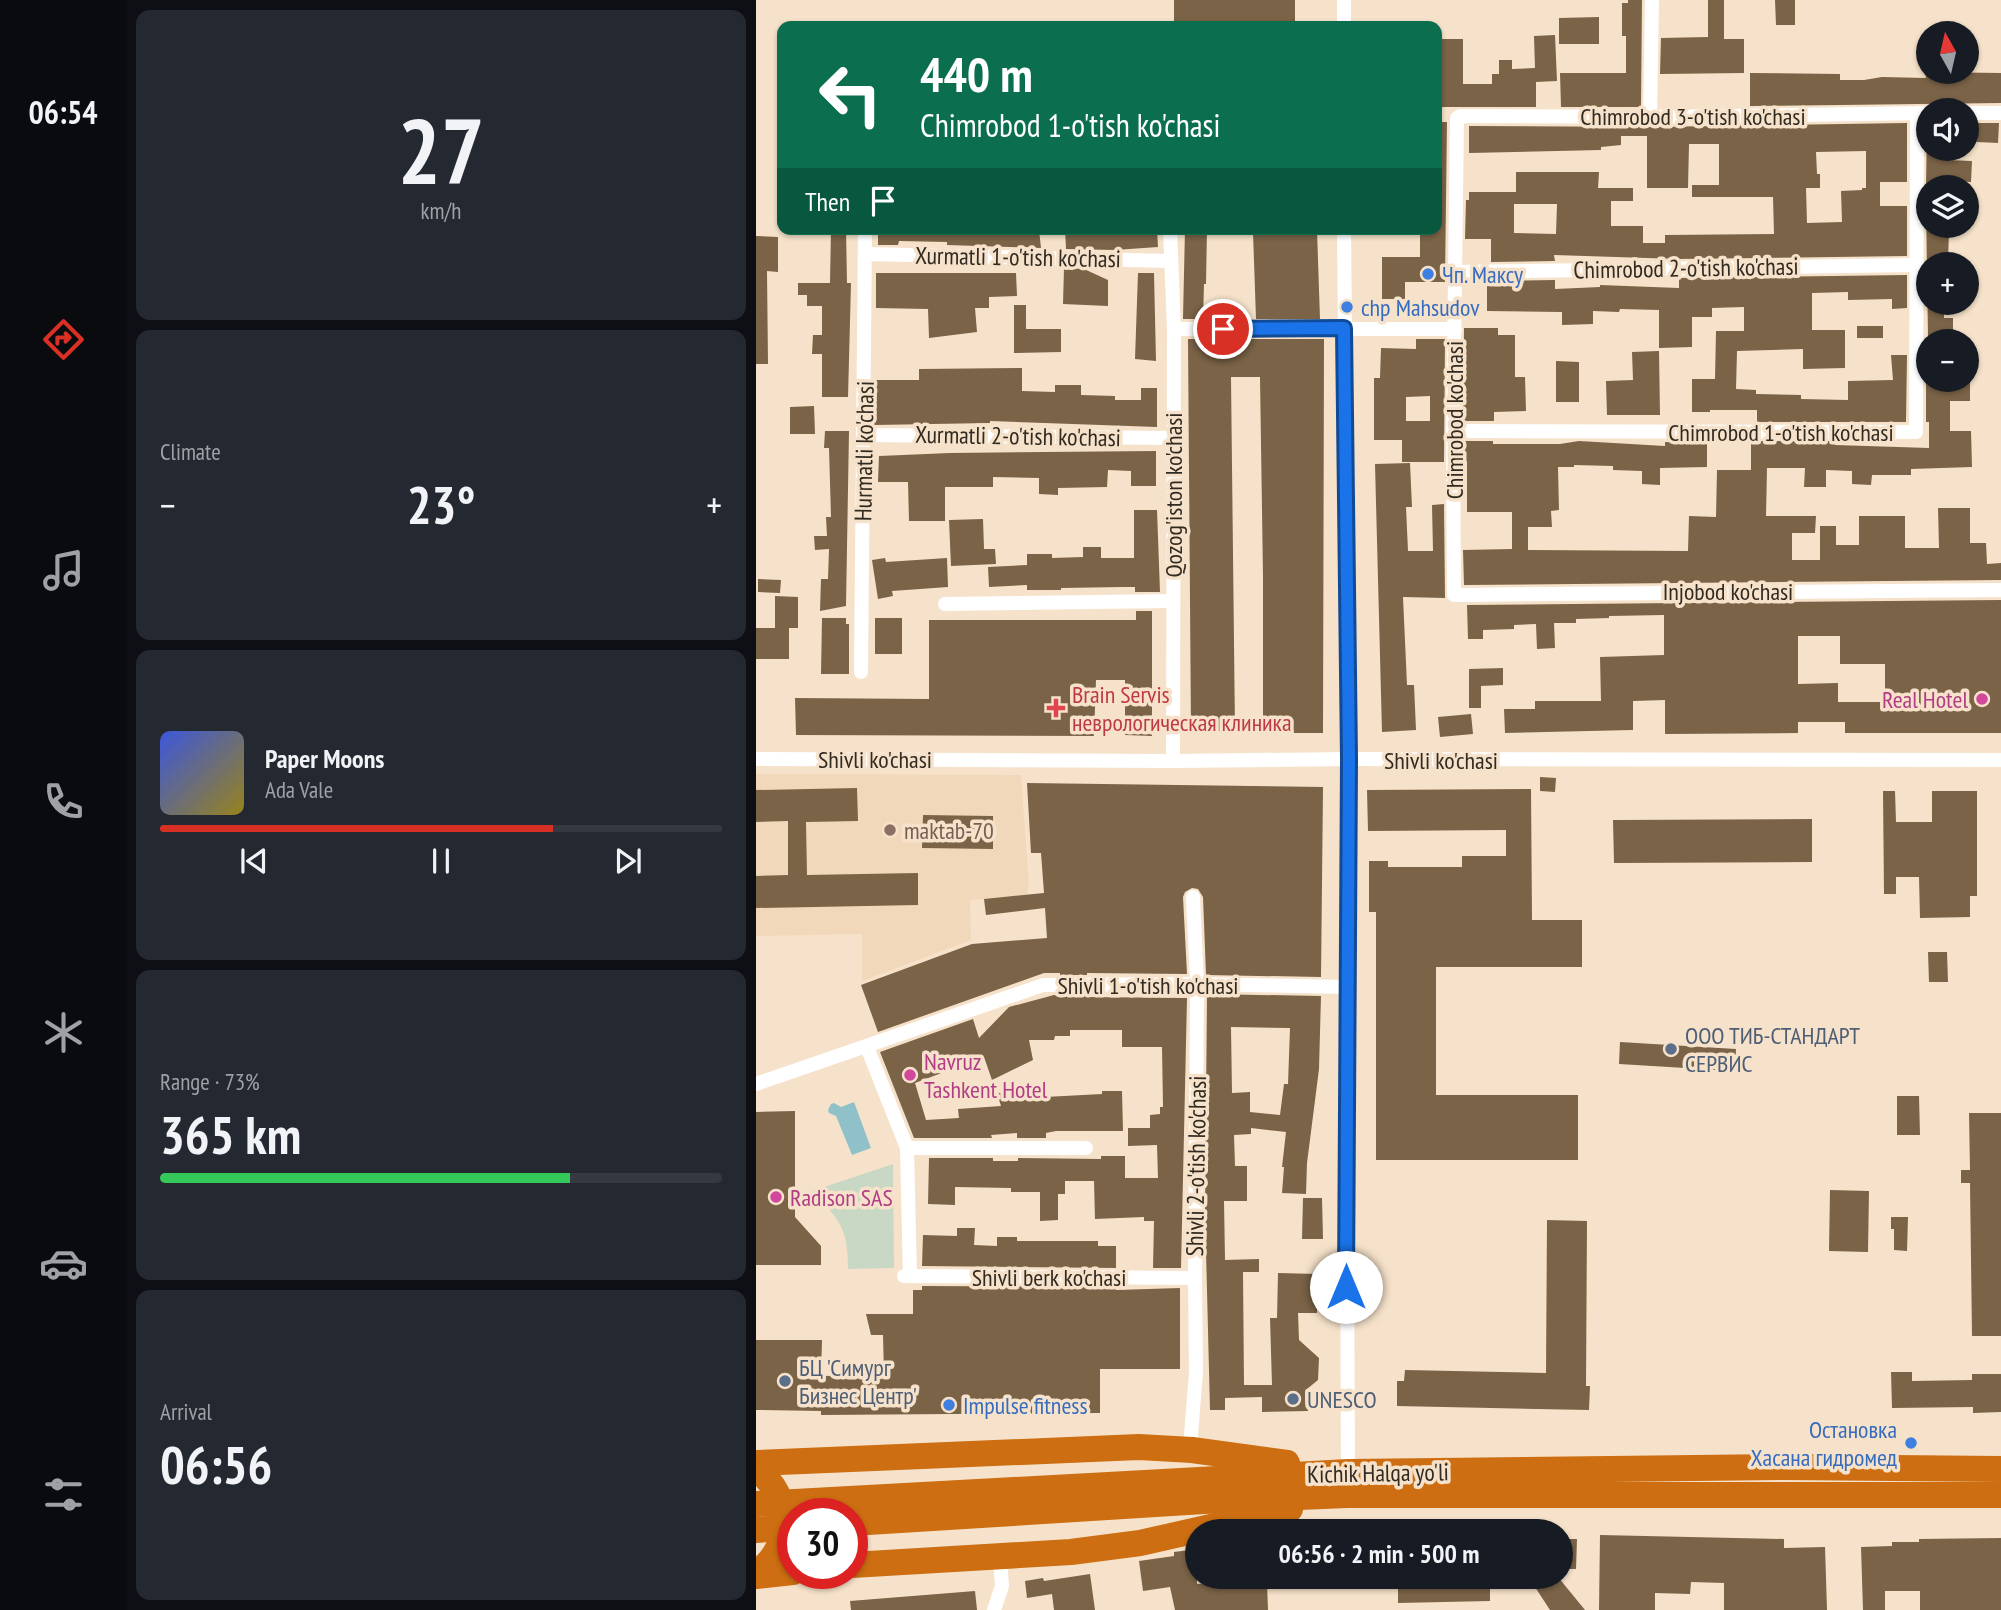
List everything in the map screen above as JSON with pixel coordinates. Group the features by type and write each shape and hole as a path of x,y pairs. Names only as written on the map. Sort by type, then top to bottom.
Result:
{"highway":[{"path":"756,1463 1191,1443 1348,1483"},
{"path":"821,1498 829,1479 853,1459"},
{"name":"Kichik Halqa yo'li","path":"756,1504 1785,1467 2001,1469"},
{"path":"756,1469 766,1476 776,1490 782,1507 784,1526 778,1552 756,1574"},
{"path":"868,1563 1071,1552 1140,1543 1348,1483"},
{"name":"Kichik Halqa yo'li","path":"1348,1483 2001,1495"},
{"name":"Kichik Halqa yo'li","path":"868,1522 1203,1490"},
{"path":"756,1530 777,1528"},
{"path":"756,1574 777,1573"}],"street":[{"path":"1344,0 1344,21"},
{"path":"1650,117 1652,0"},
{"name":"Chimrobod 3-o'tish ko'chasi","path":"1457,118 1916,113"},
{"path":"1979,113 2001,113"},
{"name":"Chimrobod ko'chasi","path":"1455,596 1453,431 1457,118"},
{"name":"Chimrobod 1-o'tish ko'chasi","path":"1918,252 1921,161"},
{"name":"Hurmatli ko'chasi","path":"862,672 865,235"},
{"name":"Qozog'iston ko'chasi","path":"1170,235 1174,329 1173,761"},
{"path":"1344,235 1349,759 1346,987 1348,1483"},
{"name":"Xurmatli 1-o'tish ko'chasi","path":"865,254 1171,261"},
{"name":"Chimrobod 2-o'tish ko'chasi","path":"1455,272 1916,265"},
{"name":"Chimrobod 1-o'tish ko'chasi","path":"1453,431 1916,432 1917,315"},
{"path":"1174,329 1455,329"},
{"name":"Xurmatli 2-o'tish ko'chasi","path":"864,435 1172,438"},
{"name":"Injobod ko'chasi","path":"1455,596 2001,590"},
{"path":"945,604 1173,601"},
{"name":"Shivli ko'chasi","path":"756,759 2001,760"},
{"name":"Shivli 2-o'tish ko'chasi","path":"1191,1443 1196,1372 1197,984 1193,897"},
{"name":"Shivli 1-o'tish ko'chasi","path":"756,1084 1043,985 1346,987"},
{"path":"867,1047 907,1148 1086,1148"},
{"name":"Shivli berk ko'chasi","path":"907,1148 907,1276 1195,1278"},
{"path":"994,1610 1002,1586 1000,1557"}],"shaded area":[{"name":"maktab-70","path":"756,774 1021,775 1029,886 1026,895 970,900 971,940 862,981 862,934 756,936"}],"green space":[{"path":"893,1164 894,1268 848,1269 844,1234 836,1218 812,1191"}],"water":[{"path":"854,1102 871,1148 852,1155 836,1116 828,1110 834,1103 841,1107"}],"building":[{"path":"1174,0 1295,0 1295,21 1174,21"},
{"path":"1628,0 1642,0 1641,107 1561,107 1560,73 1626,73 1626,36 1622,36 1622,3 1628,3"},
{"path":"1708,0 1724,0 1724,39 1744,39 1744,73 1660,74 1661,38 1708,37"},
{"path":"1775,0 1795,0 1795,25 1776,25"},
{"path":"1599,17 1599,44 1559,44 1559,18"},
{"path":"1555,35 1557,81 1536,82 1536,107 1442,107 1442,39 1463,39 1463,84 1492,84 1492,74 1499,74 1499,60 1512,60 1512,69 1535,68 1534,36"},
{"path":"1750,73 1840,74 1840,80 1916,78 1916,84 1979,84 1979,73 2001,73 2001,103 1979,103 1979,98 1916,98 1916,104 1750,106"},
{"path":"1442,122 1447,122 1445,282 1405,282 1405,299 1382,299 1382,257 1420,257 1420,235 1442,235"},
{"path":"1907,123 1907,182 1880,182 1880,206 1907,206 1907,256 1678,259 1554,255 1555,261 1491,262 1491,239 1465,239 1466,200 1469,200 1469,192 1516,192 1516,172 1599,172 1598,188 1633,188 1633,201 1611,201 1611,226 1643,226 1643,243 1665,243 1665,235 1774,234 1773,197 1692,197 1692,185 1719,185 1719,144 1689,144 1688,188 1647,188 1647,136 1621,136 1621,145 1601,147 1601,150 1469,153 1469,126 1650,127","holes":["1866,151 1866,188 1841,191 1842,222 1807,223 1806,188 1820,188 1816,152","1514,204 1557,204 1556,234 1514,233"]},
{"path":"1979,123 1999,123 1998,143 1979,142"},
{"path":"1926,161 1972,161 1971,175 1926,175"},
{"path":"831,235 846,235 847,283 851,283 848,397 822,397 822,354 812,354 813,335 822,335 822,306 807,306 807,295 798,295 798,283 830,283"},
{"path":"878,235 1040,235 1041,248 899,241 898,245 878,245"},
{"path":"1065,235 1157,235 1158,247 1066,249"},
{"path":"1185,235 1207,235 1203,319 1183,319"},
{"path":"1253,235 1317,235 1320,319 1256,319"},
{"path":"756,236 778,237 778,272 767,271 768,364 756,364"},
{"path":"1926,238 1949,238 1948,252 1927,252"},
{"path":"1064,268 1084,269 1108,280 1108,306 1063,304"},
{"path":"876,273 1016,273 1017,296 989,297 989,308 975,308 977,332 929,338 928,309 876,308"},
{"path":"1138,273 1154,273 1156,361 1135,359"},
{"path":"1907,275 1907,308 1892,309 1892,299 1848,300 1848,292 1812,293 1812,330 1845,330 1845,368 1803,369 1803,349 1737,351 1736,389 1756,390 1756,394 1801,395 1801,399 1848,400 1848,381 1893,380 1891,355 1907,355 1906,422 1757,422 1757,410 1692,412 1692,379 1715,379 1716,331 1744,331 1744,307 1712,308 1712,317 1692,317 1692,347 1659,348 1659,310 1593,311 1593,324 1562,325 1562,312 1487,311 1487,281 1555,280 1555,289 1600,285 1679,288 1679,278"},
{"path":"1014,305 1026,305 1026,329 1061,329 1061,352 1014,353"},
{"path":"1928,315 1953,318 1953,329 1928,329"},
{"path":"1857,326 1883,326 1883,338 1857,338"},
{"path":"1464,328 1498,328 1498,335 1515,335 1515,377 1525,377 1526,411 1494,412 1494,421 1463,421"},
{"path":"1188,339 1324,339 1323,733 1263,733 1260,377 1231,377 1235,731 1191,731"},
{"path":"1416,339 1445,339 1444,462 1402,462 1402,440 1374,440 1374,378 1380,378 1381,348 1416,349","holes":["1430,396 1430,421 1406,421 1406,397"]},
{"path":"1659,351 1660,415 1607,415 1606,381 1633,380 1632,352"},
{"path":"1556,361 1579,362 1579,402 1556,402"},
{"path":"1022,368 1022,391 1055,392 1055,385 1081,385 1081,395 1115,396 1115,400 1141,400 1141,388 1157,388 1157,427 990,421 874,425 874,380 919,380 919,369"},
{"path":"1926,392 1970,392 1970,401 1950,401 1950,431 1971,431 1972,467 1911,469 1911,475 1872,475 1871,485 1852,484 1852,471 1826,470 1826,487 1804,487 1805,468 1767,468 1766,516 1816,516 1815,533 1792,533 1792,560 1820,560 1820,526 1836,526 1836,545 1859,545 1859,516 1905,516 1905,548 1939,548 1938,508 1970,508 1970,543 1986,543 1987,564 2001,563 2001,580 1464,585 1463,550 1512,549 1512,512 1467,512 1467,461 1463,462 1463,441 1560,444 1579,441 1665,446 1665,442 1707,443 1707,467 1660,468 1660,485 1642,484 1642,471 1613,470 1613,466 1558,467 1559,510 1551,511 1552,527 1528,527 1528,550 1688,551 1689,516 1716,517 1717,470 1751,470 1751,443 1835,441 1835,445 1929,448 1929,422 1926,422"},
{"path":"814,406 815,434 790,434 790,407"},
{"path":"825,431 849,431 846,606 820,611 821,579 828,579 829,549 815,550 814,536 827,536 826,517 831,517 829,448 824,448"},
{"path":"1156,451 1156,486 1131,486 1131,471 1108,470 1107,487 1058,488 1058,495 1039,494 1039,478 993,477 993,487 945,487 945,521 909,521 908,482 878,482 879,456"},
{"path":"1410,463 1412,507 1406,507 1408,551 1433,551 1432,505 1444,504 1445,598 1403,597 1407,685 1414,685 1416,730 1382,732 1375,464"},
{"path":"1134,510 1157,510 1160,592 1135,592 1135,587 1027,590 1027,585 989,587 988,567 1027,565 1027,554 1052,554 1052,558 1083,557 1083,547 1101,547 1101,558 1134,558"},
{"path":"983,519 984,549 995,549 996,564 951,566 949,520"},
{"path":"885,558 886,562 947,558 948,587 892,591 893,596 878,599 872,560"},
{"path":"758,579 781,580 780,593 758,592"},
{"path":"775,596 798,597 798,628 789,628 789,659 756,659 756,628 775,628"},
{"path":"2001,600 2001,733 1845,733 1845,722 1798,722 1798,733 1665,734 1665,700 1633,701 1633,730 1505,733 1504,709 1535,709 1535,701 1601,701 1600,657 1664,655 1664,615 1609,616 1576,619 1576,623 1554,623 1555,648 1537,649 1536,624 1514,625 1514,629 1483,630 1483,639 1468,639 1467,605","holes":["1798,636 1840,636 1840,664 1885,664 1885,702 1838,702 1838,683 1798,684"]},
{"path":"1136,611 1152,611 1152,736 1125,735 1125,680 1096,680 1094,736 796,735 795,698 929,699 929,620 1136,620"},
{"path":"822,618 846,618 846,624 849,624 849,674 821,674"},
{"path":"875,618 902,618 902,654 875,654"},
{"path":"1503,668 1503,685 1481,686 1481,708 1469,708 1469,669"},
{"path":"1471,714 1473,734 1440,737 1438,717"},
{"path":"1540,777 1556,778 1555,792 1540,791"},
{"path":"1027,783 1323,787 1321,977 1206,975 1203,897 1198,889 1192,888 1185,892 1183,897 1187,974 1044,973 878,1032 861,985 972,944 1047,938 1045,908 986,915 984,899 1044,893 1041,853 1031,853"},
{"path":"857,788 858,821 806,822 807,875 918,873 918,905 756,908 756,876 788,875 788,821 756,822 756,790"},
{"path":"1531,789 1532,920 1582,920 1582,967 1436,967 1436,1095 1578,1095 1578,1160 1376,1160 1376,912 1369,912 1369,861 1388,861 1388,867 1462,867 1462,856 1506,856 1506,830 1368,831 1367,790"},
{"path":"1883,791 1895,791 1896,822 1932,822 1932,791 1977,791 1977,896 1970,896 1970,917 1920,918 1919,877 1896,877 1896,894 1884,894"},
{"path":"923,815 993,816 993,849 922,848"},
{"path":"1812,819 1812,862 1614,863 1613,820"},
{"path":"1928,952 1947,952 1948,982 1929,982"},
{"path":"1087,994 1087,997 1187,998 1181,1268 1153,1268 1154,1221 1144,1221 1144,1217 1095,1219 1094,1181 1065,1181 1065,1194 1058,1194 1058,1220 1040,1221 1040,1192 1011,1192 1011,1188 955,1187 955,1205 928,1204 929,1158 993,1158 993,1161 1018,1161 1018,1158 1101,1159 1101,1156 1125,1156 1125,1178 1158,1178 1157,1145 1128,1146 1128,1128 1150,1128 1150,1115 1160,1114 1160,1107 1163,1107 1162,1047 1122,1047 1122,1030 1070,1030 1070,1036 1055,1036 1054,1040 1029,1040 1033,1060 992,1080 984,1057 915,1083 926,1120 959,1118 958,1109 1001,1106 997,1093 1045,1091 1045,1097 1122,1091 1123,1131 1056,1131 1046,1133 1046,1138 1017,1138 1017,1133 991,1135 992,1138 914,1138 880,1052 973,1019 979,1038 1009,1007 1054,995"},
{"path":"1207,994 1321,996 1319,1069 1307,1163 1306,1194 1282,1193 1286,1132 1251,1128 1251,1134 1234,1135 1235,1166 1247,1166 1247,1201 1224,1201 1225,1260 1259,1259 1259,1272 1243,1272 1244,1385 1272,1385 1270,1318 1277,1318 1278,1273 1317,1274 1317,1313 1298,1313 1299,1340 1319,1358 1318,1380 1307,1389 1308,1411 1262,1412 1262,1397 1225,1398 1225,1410 1210,1410 1205,1211","holes":["1231,1027 1290,1028 1288,1084 1284,1084 1280,1115 1250,1112 1250,1092 1232,1093"]},
{"path":"1620,1042 1736,1049 1735,1071 1619,1064"},
{"path":"1897,1096 1919,1096 1920,1135 1897,1135"},
{"name":"Radison SAS","path":"795,1111 795,1217 821,1246 821,1265 756,1265 756,1112"},
{"path":"1969,1113 2001,1113 2001,1336 1972,1336 1970,1183 1961,1183 1961,1170 1970,1170"},
{"path":"1830,1190 1869,1191 1868,1252 1829,1251"},
{"path":"1303,1198 1322,1198 1323,1239 1302,1239"},
{"path":"1891,1217 1908,1217 1907,1251 1894,1250"},
{"path":"1547,1220 1587,1221 1586,1386 1590,1386 1589,1410 1397,1406 1397,1381 1404,1381 1405,1370 1546,1373"},
{"path":"957,1228 975,1228 974,1245 997,1246 997,1237 1017,1237 1017,1241 1098,1241 1098,1246 1116,1246 1116,1268 922,1266 923,1235 957,1236"},
{"path":"922,1286 1116,1287 1116,1290 1180,1288 1180,1369 1100,1369 1100,1413 821,1415 821,1411 756,1410 756,1340 822,1340 821,1376 884,1375 883,1335 871,1335 866,1314 913,1314 913,1290 922,1290"},
{"path":"1891,1372 1912,1372 1912,1381 1972,1380 1972,1374 2001,1374 2001,1412 1973,1413 1973,1407 1892,1408"},
{"path":"1600,1535 1784,1539 1784,1548 1825,1547 1827,1610 1724,1610 1724,1583 1691,1582 1690,1594 1655,1593 1655,1610 1599,1610"},
{"path":"2001,1538 2001,1610 1920,1610 1920,1591 1885,1591 1885,1610 1863,1610 1861,1547 1892,1546 1892,1542 1919,1542 1919,1539"},
{"path":"1573,1539 1577,1539 1576,1569 1573,1569"},
{"path":"1185,1551 1185,1589 1267,1589 1268,1610 1175,1610 1170,1587 1143,1591 1139,1561 1174,1556 1174,1552"},
{"path":"1090,1574 1095,1610 1054,1610 1052,1594 1027,1598 1025,1581"},
{"path":"1398,1589 1490,1589 1490,1601 1398,1603"},
{"path":"1536,1589 1568,1589 1585,1610 1550,1610"},
{"path":"975,1591 977,1610 851,1610 850,1601"}],"place":[{"name":"Чп. Максу","path":"1428,274"},
{"name":"chp Mahsudov","path":"1347,307"},
{"name":"Real Hotel","path":"1982,699"},
{"name":"Brain Servis неврологическая клиника","path":"1056,708"},
{"name":"maktab-70","path":"890,830"},
{"name":"ООО ТИБ-СТАНДАРТ СЕРВИС","path":"1671,1049"},
{"name":"Navruz Tashkent Hotel","path":"910,1075"},
{"name":"Radison SAS","path":"776,1197"},
{"name":"БЦ 'Симург Бизнес Центр'","path":"785,1381"},
{"name":"UNESCO","path":"1293,1399"},
{"name":"Impulse fitness","path":"949,1405"},
{"name":"Остановка Хасана гидромед","path":"1911,1443"}],"route":[{"path":"1223,329 1344,328 1349,759 1346,1287"}]}
